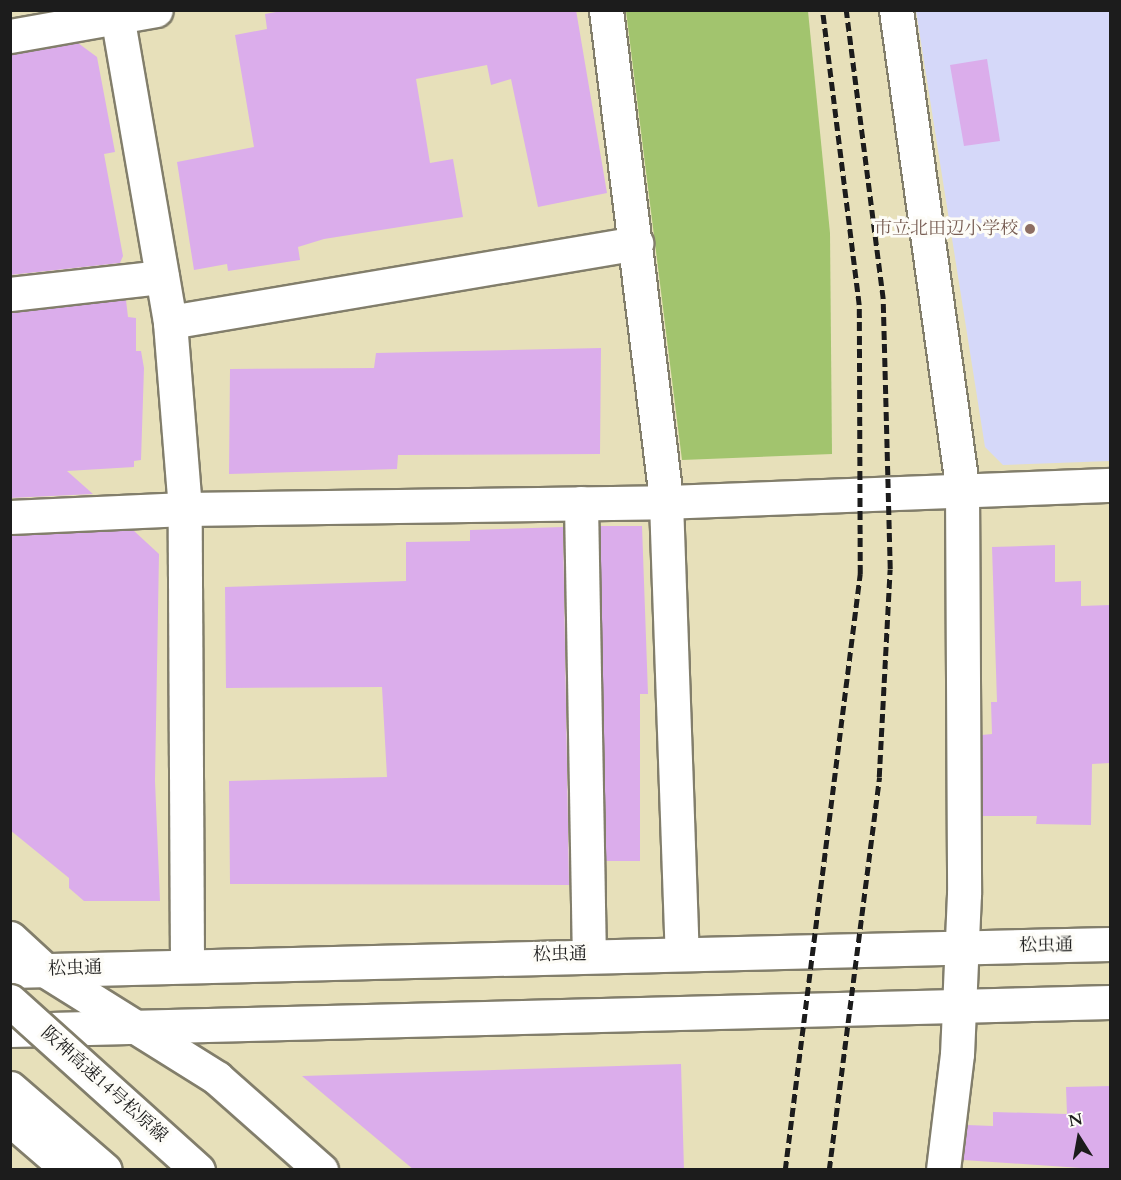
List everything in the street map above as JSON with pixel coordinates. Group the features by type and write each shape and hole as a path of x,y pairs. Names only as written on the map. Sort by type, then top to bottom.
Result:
{"main road":[{"path":"10,36 117,14 156,10"},
{"path":"606,10 666,502 682,952"},
{"path":"896,10 962,488 962,947 944,1170"},
{"path":"117,14 170,322 185,509 187,963"},
{"path":"170,322 636,243"},
{"path":"10,294 162,277"},
{"path":"10,517 185,509 666,502 962,488 1110,485"},
{"path":"581,502 590,955"},
{"path":"10,939 46,970 217,1078 321,1170"},
{"name":"松虫通","path":"10,971 187,963 1110,944"},
{"name":"阪神高速14号松原線","path":"10,1001 198,1170"},
{"path":"10,1030 1110,1002"},
{"path":"10,1088 105,1170"},
{"path":"10,1119 69,1170"}],"shaded area":[{"name":"市立北田辺小学校","path":"916,11 1110,11 1110,461 1003,465 985,447"}],"green space":[{"path":"626,11 808,11 830,233 832,454 682,460"}],"building":[{"path":"287,10 576,10 607,193 538,207 511,79 491,85 487,65 416,79 430,163 453,159 463,217 324,239 298,247 300,260 228,271 227,264 194,270 177,162 254,147 235,35 267,29 265,14"},
{"path":"78,43 97,57 115,152 104,154 123,256 120,263 10,275 10,54"},
{"path":"987,59 1000,141 964,146 950,65"},
{"path":"126,300 128,317 136,318 136,351 141,351 144,368 141,460 134,461 134,467 67,471 93,494 10,498 10,312"},
{"path":"601,348 600,454 398,455 397,469 229,474 230,369 374,368 376,353"},
{"path":"600,526 642,526 648,694 640,694 640,861 606,861"},
{"path":"563,527 569,885 230,884 229,781 387,777 382,687 226,688 225,587 406,581 406,542 470,541 470,530"},
{"path":"133,530 159,554 155,781 160,901 84,901 69,888 69,878 10,830 10,536"},
{"path":"1055,545 1055,582 1081,581 1081,606 1110,605 1110,763 1092,764 1091,825 1036,824 1037,816 982,816 982,735 992,734 991,702 997,702 992,547"},
{"path":"681,1064 684,1170 414,1170 302,1076"},
{"path":"1110,1086 1110,1170 963,1160 967,1125 993,1126 993,1112 1067,1114 1066,1087"}],"railway":[{"path":"785,1170 860,574 859,305 822,10"},
{"path":"829,1170 879,777 890,569 883,299 846,10"}],"place":[{"name":"市立北田辺小学校","path":"1030,229"}]}
